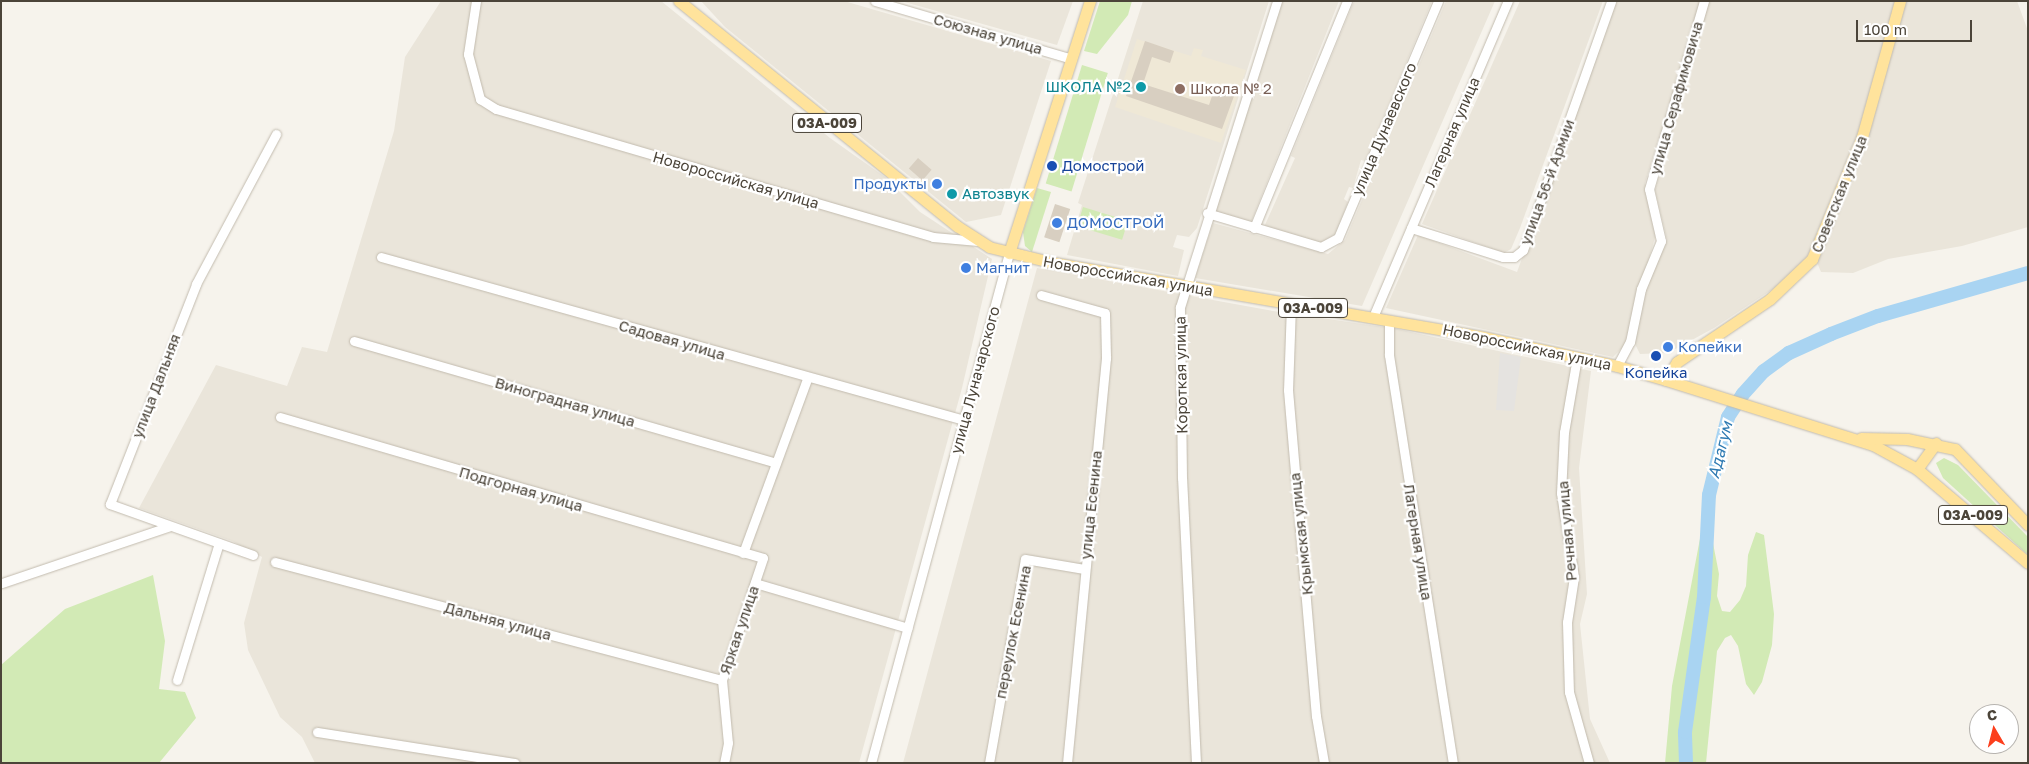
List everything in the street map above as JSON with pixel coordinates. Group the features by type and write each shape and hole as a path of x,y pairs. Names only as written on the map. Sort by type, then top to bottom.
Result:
{"main road":[{"name":"03А-009","path":"679,1 978,241"},
{"name":"улица Луначарского","path":"1009,253 1090,1"},
{"name":"Советская улица","path":"1666,380 1677,362 1777,294 1812,259 1862,137 1900,1"},
{"name":"Новороссийская улица","path":"978,241 1009,253 1183,286 1373,317 1577,356 1666,380 1794,421 1857,438"},
{"name":"03А-009","path":"1857,438 1917,469 2028,563"},
{"path":"1857,438 1936,443 1955,448 2028,524"},
{"path":"1917,469 1936,443"}],"street":[{"name":"Новороссийская улица","path":"476,1 468,54 480,99 496,109 932,237 978,241"},
{"name":"Союзная улица","path":"875,1 1072,59"},
{"name":"Короткая улица","path":"1196,763 1182,478 1180,307 1183,286 1276,1"},
{"path":"1207,213 1254,228 1347,1"},
{"name":"улица Дунаевского","path":"1254,228 1321,247 1338,238 1438,1"},
{"name":"Лагерная улица","path":"1373,317 1508,1"},
{"name":"улица 56-й Армии","path":"1411,228 1503,257 1514,258 1523,250 1611,1"},
{"name":"улица Серафимовича","path":"1617,366 1630,342 1641,290 1661,241 1649,189 1704,1"},
{"name":"улица Дальняя","path":"253,555 110,504 196,284 276,134"},
{"name":"улица Луначарского","path":"871,763 1009,253"},
{"name":"Садовая улица","path":"381,257 807,379 964,420"},
{"name":"улица Есенина","path":"1041,295 1105,313 1106,358 1066,763"},
{"name":"Крымская улица","path":"1291,304 1288,390 1316,716 1324,763"},
{"name":"Лагерная улица","path":"1389,320 1389,355 1452,763"},
{"name":"Виноградная улица","path":"354,341 776,463"},
{"name":"Речная улица","path":"1577,356 1564,432 1561,493 1574,577 1567,622 1569,692 1589,763"},
{"path":"743,553 807,379"},
{"name":"Подгорная улица","path":"280,417 763,558"},
{"path":"2,583 170,526"},
{"path":"177,680 219,543"},
{"name":"Яркая улица","path":"724,763 728,743 722,680 763,558"},
{"name":"переулок Есенина","path":"989,763 1025,559 1084,569"},
{"name":"Дальняя улица","path":"275,562 722,680"},
{"path":"755,583 908,628"},
{"path":"317,732 514,763"}],"shaded area":[{"path":"441,1 661,1 830,138 885,177 920,212 992,259 962,388 859,763 315,763 302,737 280,717 248,650 244,623 262,557 232,541 139,508 216,365 287,386 302,347 327,352 394,131 405,57"},
{"path":"701,1 844,1 1051,61 1001,215 966,222 725,27"},
{"path":"901,1 1073,1 1057,45"},
{"path":"1143,1 1269,1 1197,228 1189,237 1177,235 1173,247 1184,250 1178,276 1067,255 1082,205 1078,203"},
{"path":"1278,1 1339,1 1252,220 1248,223 1210,211"},
{"path":"1354,1 1432,1 1365,161 1361,160 1353,188 1349,187 1344,199 1348,202 1336,234 1320,243 1264,227 1295,158 1291,156"},
{"path":"1446,1 1495,1 1362,306 1195,278 1213,223 1328,254 1345,240"},
{"path":"1520,1 1603,1 1520,228 1511,249 1504,253 1422,224"},
{"path":"1617,1 1701,1 1645,183 1656,234 1625,345 1613,357 1386,308 1418,235 1517,272"},
{"path":"1709,1 1896,1 1859,136 1805,262 1788,279 1714,328 1668,353 1640,354 1633,340 1646,286 1667,240 1655,190"},
{"path":"1906,1 2017,1 2028,31 2028,227 1962,246 1888,259 1853,273 1821,272 1816,260 1865,145"},
{"name":"Школа № 2","path":"1137,39 1191,56 1194,48 1203,50 1201,56 1246,70 1221,143 1115,107"},
{"path":"1037,268 1273,311 1397,329 1591,371 1579,468 1587,594 1580,624 1590,719 1610,763 903,763"},
{"path":"1500,353 1521,357 1514,411 1496,410"}],"green space":[{"path":"1100,1 1132,1 1128,15 1097,54 1084,51"},
{"path":"1082,65 1108,73 1072,191 1046,184"},
{"path":"1037,188 1051,192 1032,252 1025,246 1023,232"},
{"path":"1083,207 1128,221 1122,240 1077,226"},
{"path":"1944,458 1958,465 2028,537 2028,555 1943,478 1936,463"},
{"path":"1706,507 1719,574 1717,596 1722,611 1730,612 1740,600 1746,586 1748,555 1756,532 1764,535 1774,614 1772,645 1762,682 1754,695 1746,684 1738,646 1731,635 1725,638 1717,651 1706,763 1665,763 1672,686"},
{"path":"153,575 165,641 159,689 185,692 196,718 159,763 1,763 1,665 65,609"}],"building":[{"name":"ШКОЛА №2","path":"1145,41 1174,51 1170,63 1152,57 1143,84 1209,105 1214,90 1234,96 1222,129 1126,96"},
{"path":"918,158 932,170 922,180 909,169"},
{"name":"ДОМОСТРОЙ","path":"1055,204 1070,209 1059,242 1044,237"}],"waterway":[{"name":"Адагум","path":"1686,763 1685,732 1704,597 1709,495 1728,417 1743,394 1764,371 1789,353 1831,334 1878,316 2028,273"}],"place":[{"name":"ШКОЛА №2","path":"1141,87"},
{"name":"Школа № 2","path":"1180,89"},
{"name":"Домострой","path":"1052,166"},
{"name":"Продукты","path":"937,184"},
{"name":"Автозвук","path":"952,194"},
{"name":"ДОМОСТРОЙ","path":"1057,223"},
{"name":"Магнит","path":"966,268"},
{"name":"Копейки","path":"1668,347"},
{"name":"Копейка","path":"1656,356"}]}
